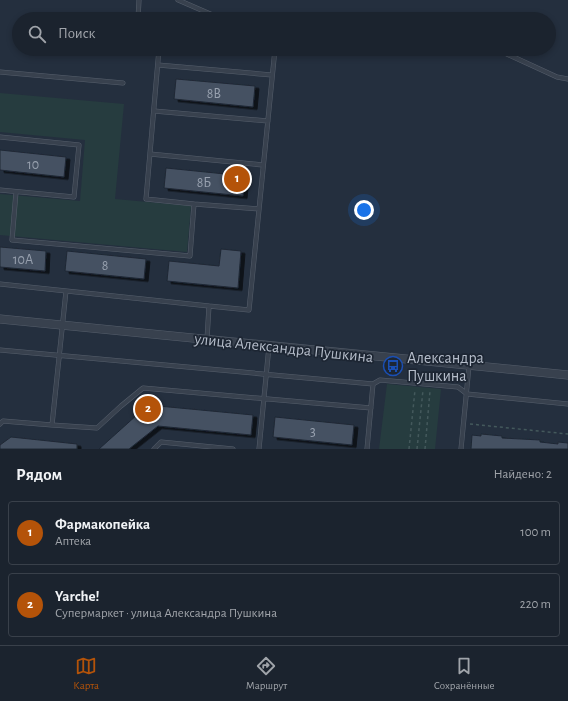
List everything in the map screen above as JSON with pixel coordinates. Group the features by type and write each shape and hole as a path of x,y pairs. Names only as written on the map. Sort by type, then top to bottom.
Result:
{"street":[{"name":"улица Александра Пушкина","path":"0,319 469,366 568,374"}],"lane":[{"path":"138,12 139,0"},
{"path":"178,0 206,12"},
{"path":"159,56 146,199 259,209"},
{"path":"0,284 249,310 274,56"},
{"path":"511,56 557,77 568,79"},
{"path":"158,64 272,75"},
{"path":"0,72 123,83"},
{"path":"154,111 268,122"},
{"path":"0,137 79,145 74,198 0,190"},
{"path":"150,154 263,165"},
{"path":"16,192 12,240 190,256 194,204"},
{"path":"52,425 66,291"},
{"path":"207,339 209,306"},
{"path":"259,449 269,345"},
{"path":"0,350 373,384 380,380 458,387 467,394 568,404"},
{"path":"461,449 469,366"},
{"path":"367,449 373,384"},
{"path":"0,424 3,421 97,428 143,388 371,408"},
{"path":"154,449 161,442 233,449"}],"path":[{"path":"417,449 424,384"},
{"path":"409,449 415,388"},
{"path":"425,449 431,389"},
{"path":"469,424 568,434"}],"green space":[{"path":"0,93 124,104 115,199 191,206 187,252 0,235 0,194 80,201 85,140 0,132"},
{"path":"387,384 441,389 435,449 379,449"}],"building":[{"path":"176,79 255,86 253,107 174,99"},
{"path":"0,150 66,157 64,177 0,170"},
{"path":"166,168 245,176 243,196 164,188"},
{"path":"0,247 46,251 45,271 0,267"},
{"path":"221,249 241,251 238,288 167,281 169,261 219,266"},
{"path":"67,251 146,259 144,279 65,271"},
{"path":"148,405 253,415 251,435 158,426 129,449 99,449"},
{"path":"275,417 354,425 352,445 273,437"},
{"path":"481,434 502,436 502,438 540,440 540,442 558,444 558,442 568,443 568,449 471,449 472,435 481,436"},
{"path":"11,437 77,444 77,449 0,449 0,445"}],"place":[{"name":"Фармакопейка","path":"237,179"},
{"name":"Александра Пушкина","path":"393,366"},
{"name":"Yarche!","path":"148,409"}]}
